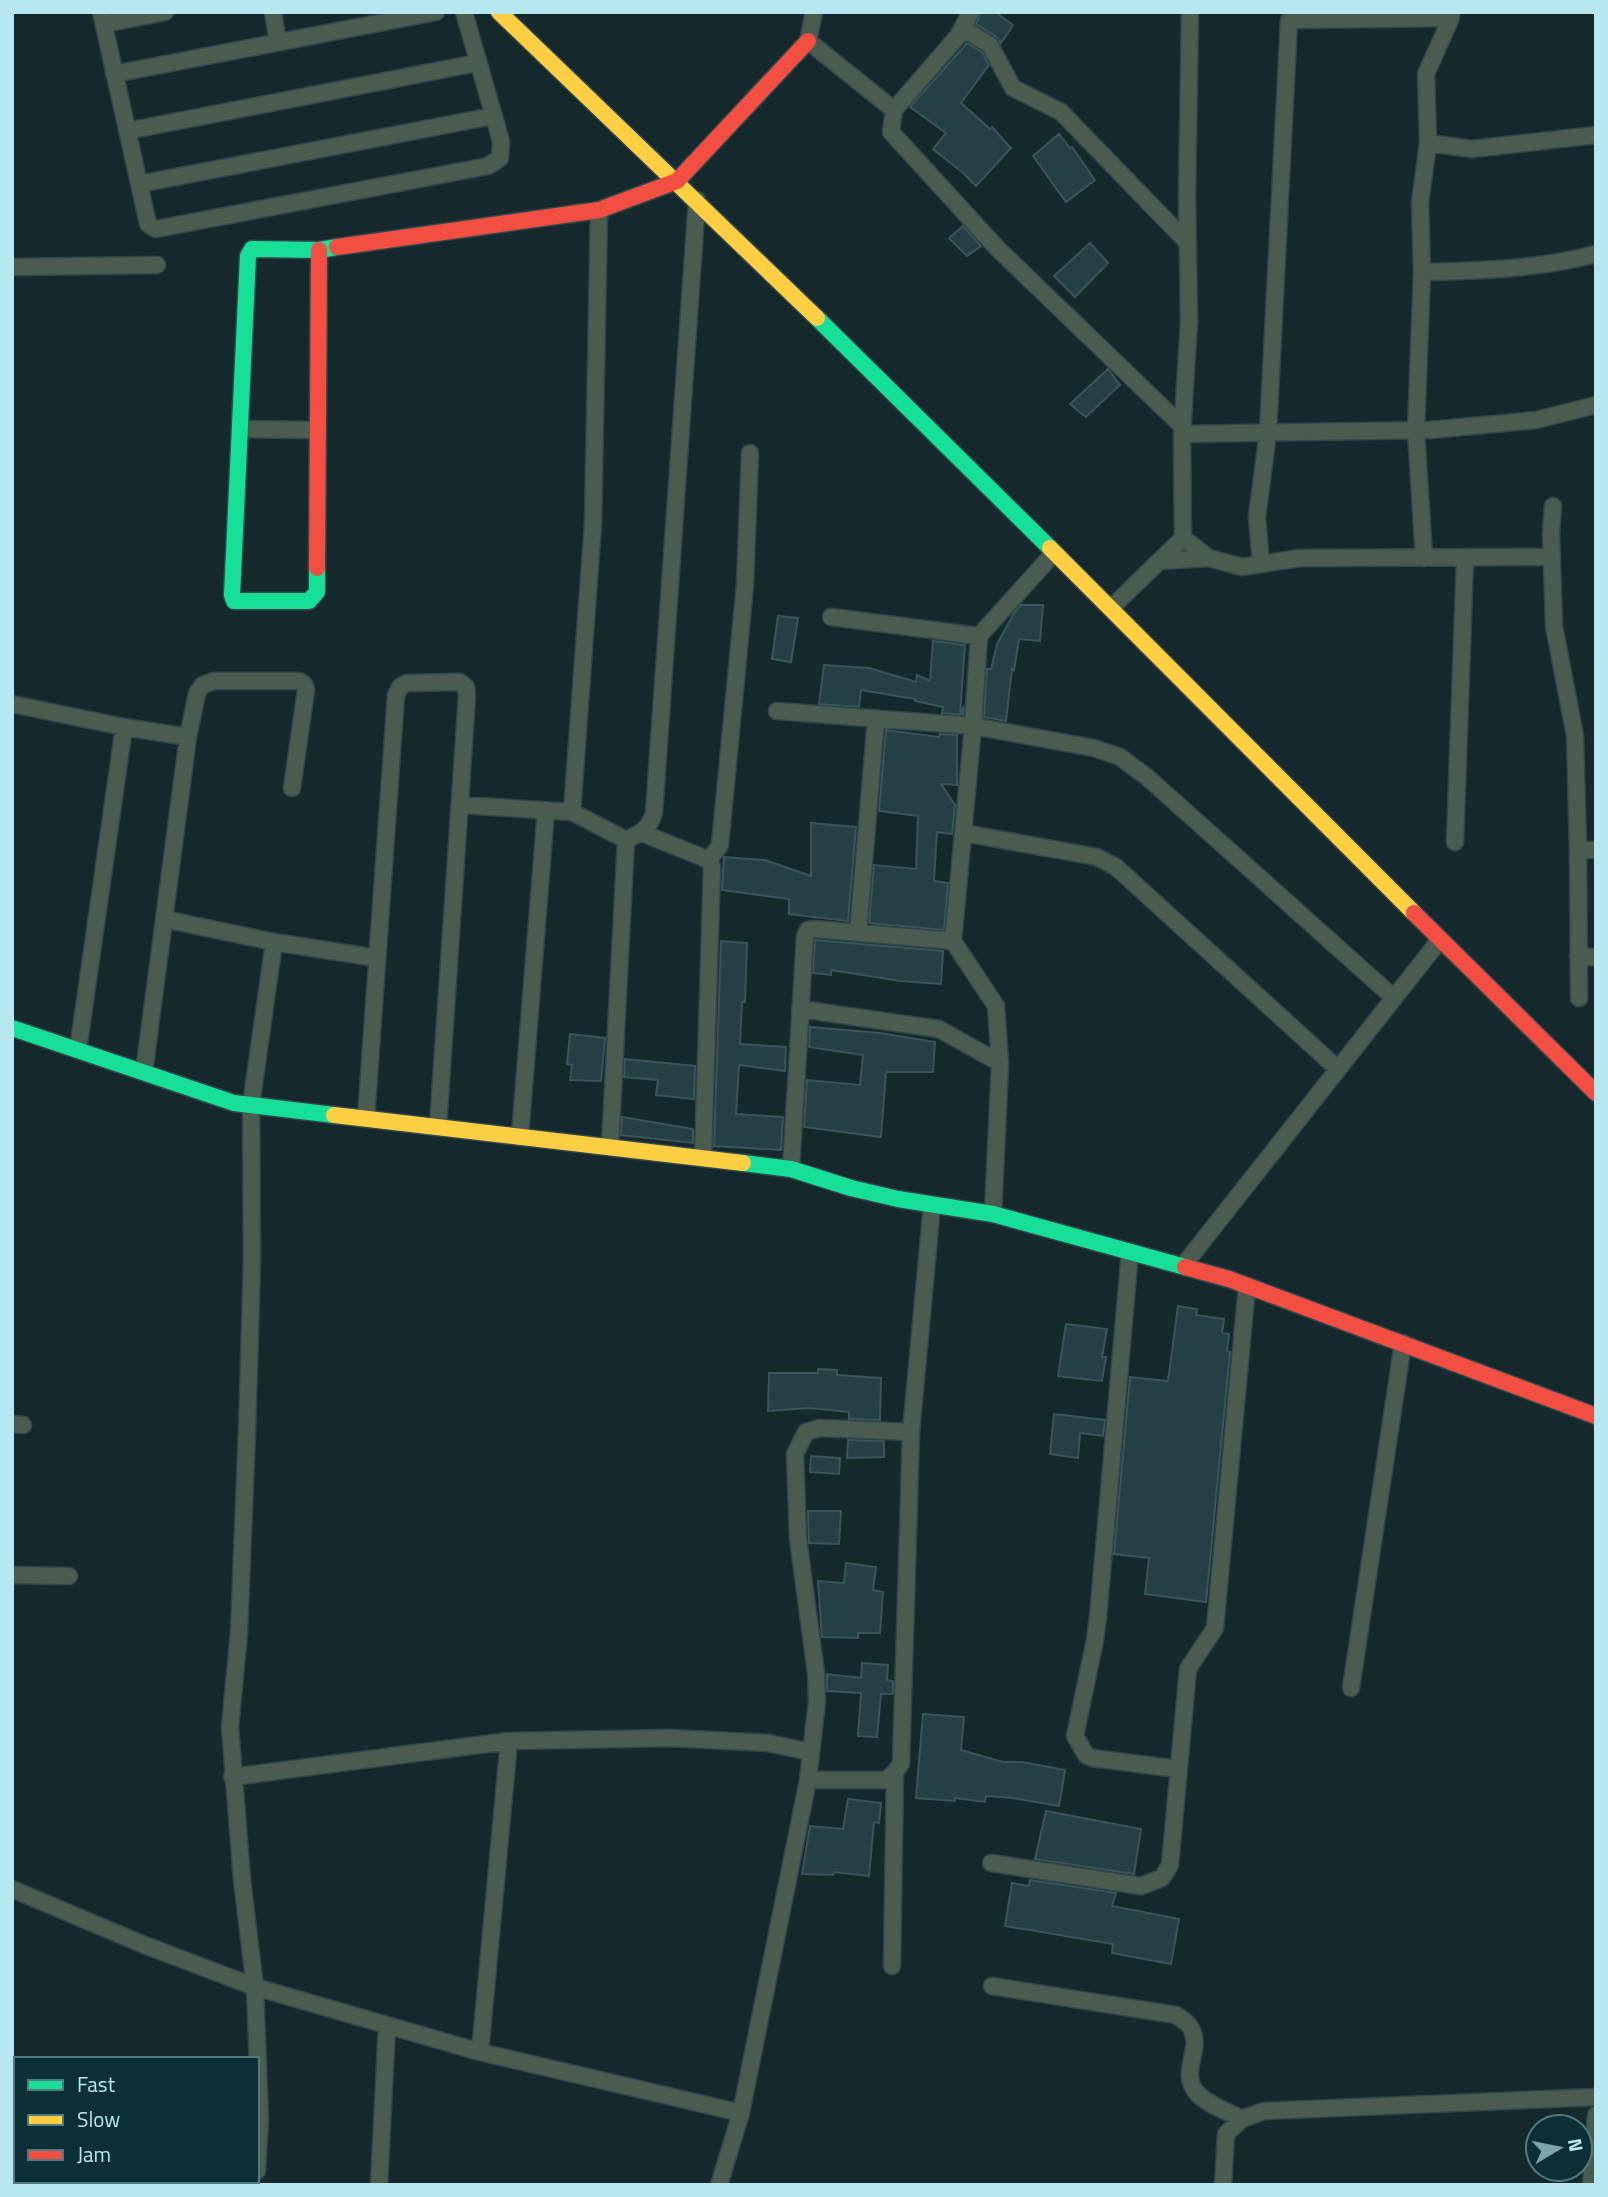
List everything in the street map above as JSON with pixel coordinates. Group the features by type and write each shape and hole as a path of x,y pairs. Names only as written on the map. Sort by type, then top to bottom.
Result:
{"main road":[{"path":"499,12 697,200 1111,608 1440,941 1596,1094"},
{"path":"319,250 317,592 309,601 234,601 232,596 248,256 252,248 319,250 599,210 677,181 807,41"},
{"path":"12,1028 234,1103 791,1169 898,1199 993,1214 1247,1286 1596,1416"}],"street":[{"path":"164,12 102,18 148,224 156,229 488,166 500,158 500,141 464,12"},
{"path":"273,12 278,42"},
{"path":"114,74 436,12"},
{"path":"814,12 807,41 894,110"},
{"path":"971,12 958,36 894,110 891,132 997,248 1183,430 1416,430 1536,420 1596,405"},
{"path":"1111,608 1183,538 1183,430 1189,322 1190,12"},
{"path":"1261,564 1256,517 1268,432 1289,20 1451,15 1426,74 1427,143 1420,203 1422,272 1416,430 1424,558"},
{"path":"958,36 967,30 990,45 1013,88 1061,112 1188,243"},
{"path":"127,131 477,62"},
{"path":"139,184 493,116"},
{"path":"1427,143 1472,149 1596,135"},
{"path":"634,837 650,826 653,813 697,200"},
{"path":"572,813 593,524 599,210"},
{"path":"1422,272 1555,265 1596,254"},
{"path":"12,267 157,265"},
{"path":"241,429 318,430"},
{"path":"709,860 720,845 745,585 750,453"},
{"path":"1553,506 1554,626 1574,736 1579,998"},
{"path":"1183,538 1209,558"},
{"path":"993,1214 1000,1063 996,1006 953,941 979,636 1054,553"},
{"path":"1160,561 1209,558 1242,567 1300,558 1552,557"},
{"path":"1455,842 1465,558"},
{"path":"831,617 979,636"},
{"path":"144,1072 188,737 197,693 203,684 214,681 299,681 304,684 306,690 292,788"},
{"path":"366,1118 396,695 400,687 407,683 460,682 466,687 461,805 438,1126"},
{"path":"12,704 188,737"},
{"path":"777,711 973,726 1094,748 1120,757 1147,777 1394,998"},
{"path":"858,933 876,719"},
{"path":"78,1050 124,727"},
{"path":"461,805 572,813 634,837 709,860 712,867 703,1158"},
{"path":"520,1136 546,810"},
{"path":"964,833 1097,856 1116,867 1338,1069"},
{"path":"610,1147 634,837"},
{"path":"1578,850 1596,850"},
{"path":"164,919 274,942 377,958"},
{"path":"791,1169 805,936 808,930 953,941"},
{"path":"1183,1266 1440,941"},
{"path":"258,2057 255,1987 232,1777 230,1727 239,1632 252,1261 251,1105 274,942"},
{"path":"1578,956 1596,957"},
{"path":"800,1009 939,1029 1000,1063"},
{"path":"808,1780 886,1780 901,1764 911,1432 932,1205"},
{"path":"1130,1252 1096,1640 1075,1736 1086,1755 1092,1758 1178,1769"},
{"path":"991,1863 1141,1886 1161,1878 1170,1865 1188,1669 1215,1628 1247,1286"},
{"path":"1351,1688 1403,1343"},
{"path":"719,2185 741,2113 808,1780 817,1702 816,1673 798,1539 795,1454 806,1432 820,1428 911,1432"},
{"path":"12,1575 69,1576"},
{"path":"232,1777 509,1741 670,1738 768,1743 810,1752"},
{"path":"480,2052 509,1741"},
{"path":"892,1966 895,1772"},
{"path":"12,1889 142,1944 255,1987 480,2052 741,2113"},
{"path":"992,1986 1176,2015 1188,2024 1193,2032 1194,2042 1188,2073 1192,2085 1199,2095 1242,2119"},
{"path":"379,2185 387,2025"},
{"path":"259,2094 259,2137"},
{"path":"1223,2185 1226,2134 1242,2119 1264,2111 1596,2097"},
{"path":"1594,2162 1596,2115"}],"building":[{"path":"981,12 995,12 1013,25 1001,43 976,24"},
{"path":"967,43 982,52 989,65 961,103 990,129 992,127 1011,148 976,186 933,149 946,133 910,107"},
{"path":"1059,134 1070,148 1072,147 1095,180 1066,202 1033,156"},
{"path":"963,226 981,246 967,256 949,238"},
{"path":"1090,243 1108,263 1075,297 1054,276"},
{"path":"1108,369 1120,385 1086,417 1070,404"},
{"path":"1021,605 1043,605 1040,641 1019,639 1014,670 1012,669 1006,721 984,717 987,669 991,669 997,644"},
{"path":"778,616 798,618 791,662 772,659"},
{"path":"933,641 965,645 960,714 964,706 963,715 942,713 943,707 915,699 861,690 859,707 819,704 824,665 869,668 916,682 917,675 930,681"},
{"path":"886,730 939,737 940,734 957,735 957,785 941,784 955,805 952,834 937,832 934,881 948,883 944,930 869,923 874,865 916,869 918,816 879,811"},
{"path":"811,823 856,827 848,921 789,914 789,899 722,890 724,857 765,860 811,876"},
{"path":"815,940 943,951 941,984 900,981 831,970 831,975 813,973"},
{"path":"721,941 747,943 740,1044 786,1047 785,1071 739,1065 736,1114 783,1117 781,1150 714,1146"},
{"path":"810,1027 880,1033 935,1042 933,1072 886,1072 881,1137 804,1127 807,1080 860,1085 863,1055 809,1047"},
{"path":"570,1034 605,1038 601,1081 570,1080 572,1065 567,1064"},
{"path":"625,1059 695,1066 694,1099 656,1095 658,1080 624,1077"},
{"path":"622,1117 693,1129 693,1143 621,1135"},
{"path":"1178,1306 1197,1309 1196,1315 1224,1319 1222,1333 1229,1334 1227,1351 1230,1352 1206,1602 1145,1594 1149,1558 1114,1554 1130,1377 1168,1381"},
{"path":"1066,1324 1107,1329 1102,1357 1106,1357 1102,1381 1058,1376"},
{"path":"818,1369 837,1370 837,1375 881,1378 880,1420 849,1419 849,1412 809,1408 768,1411 769,1373 818,1373"},
{"path":"1054,1414 1105,1420 1103,1436 1080,1433 1078,1458 1050,1454"},
{"path":"848,1440 884,1441 884,1457 847,1458"},
{"path":"811,1456 840,1458 839,1474 810,1472"},
{"path":"808,1511 841,1511 839,1544 809,1543"},
{"path":"846,1563 876,1567 873,1590 883,1592 880,1633 858,1633 858,1638 822,1637 818,1581 844,1583"},
{"path":"862,1663 888,1665 887,1680 893,1681 893,1694 881,1694 877,1737 858,1736 861,1693 827,1691 827,1674 861,1678"},
{"path":"923,1714 964,1717 961,1750 1003,1762 1022,1762 1065,1770 1059,1806 986,1796 985,1802 955,1798 955,1801 916,1798"},
{"path":"848,1799 881,1803 879,1823 874,1822 869,1876 834,1872 833,1875 802,1874 810,1826 843,1829"},
{"path":"1046,1811 1141,1829 1134,1874 1035,1859"},
{"path":"1030,1880 1116,1893 1112,1906 1179,1919 1171,1964 1112,1953 1113,1944 1005,1926 1012,1883 1029,1886"}],"traffic: fast":[{"path":"317,568 317,592 309,601 234,601 232,595 248,256 252,249 319,250 337,247"},
{"path":"817,318 1050,548"},
{"path":"12,1028 234,1103 334,1115"},
{"path":"743,1163 791,1169 898,1199 993,1214 1185,1267"}],"traffic: slow":[{"path":"499,12 817,318"},
{"path":"1050,548 1414,913"},
{"path":"334,1115 743,1163"}],"traffic: jam":[{"path":"337,247 599,210 677,181 808,41"},
{"path":"317,568 319,250"},
{"path":"1414,913 1596,1093"},
{"path":"1185,1267 1229,1279 1596,1416"}]}
